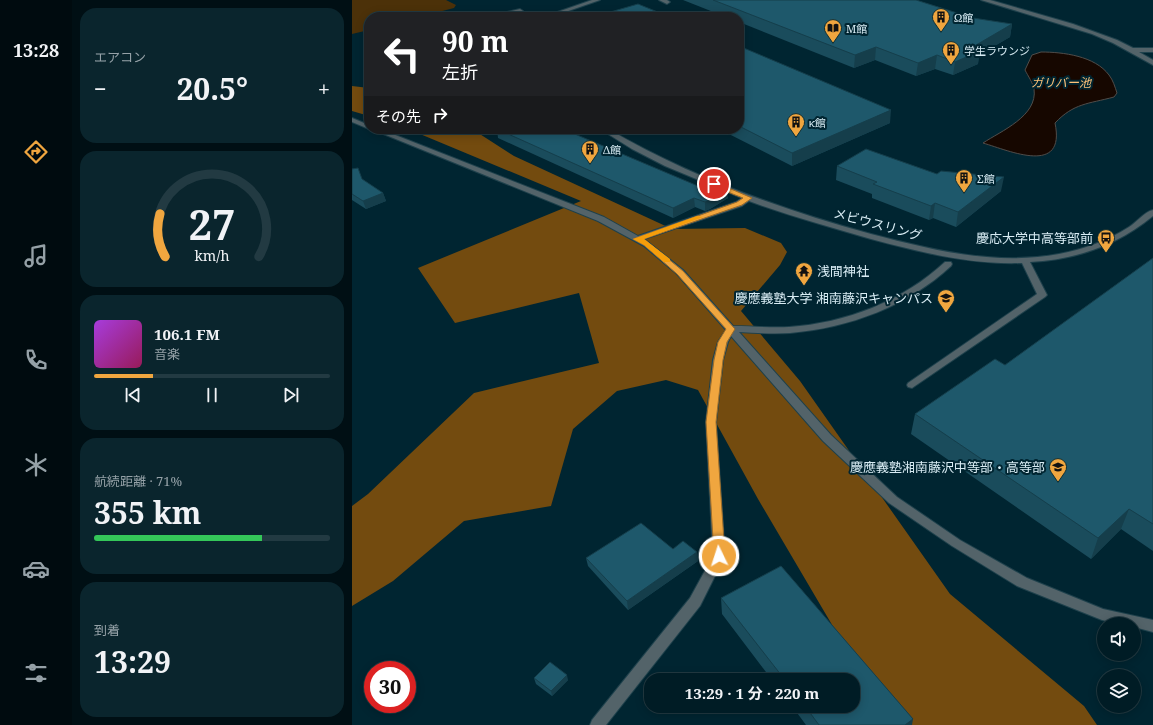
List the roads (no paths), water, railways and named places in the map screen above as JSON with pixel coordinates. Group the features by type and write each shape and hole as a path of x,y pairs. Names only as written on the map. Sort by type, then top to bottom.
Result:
{"street":[{"path":"561,12 597,0"},
{"path":"984,0 1094,34 1132,50 1153,63"},
{"path":"513,12 520,11"},
{"path":"1132,50 1153,50"},
{"path":"352,120 364,125"},
{"path":"387,134 601,219 647,244 680,272 828,438 893,500 956,543 1022,582 1102,614 1153,626"},
{"name":"メビウスリング","path":"612,134 671,165 748,198 830,226 952,256 994,260 1064,256 1090,250 1119,238 1143,222 1153,212"},
{"path":"637,239 739,204 748,198"},
{"path":"912,385 1042,295 1024,259"},
{"path":"731,329 797,329 846,320 874,310 906,295 937,276 948,264"},
{"path":"597,725 695,602 719,556 711,422 718,360 723,342 731,329"}],"water":[{"name":"ガリバー池","path":"1041,52 1078,56 1096,63 1109,75 1113,81 1117,93 1114,97 1082,105 1062,116 1055,123 1056,139 1052,150 1044,155 1033,156 1021,154 983,143 1017,122 1030,107 1034,99 1034,89 1025,70 1032,55"}],"place":[{"name":"Ω館","path":"941,32"},
{"name":"Μ館","path":"833,43"},
{"name":"学生ラウンジ","path":"951,65"},
{"name":"κ館","path":"796,137"},
{"name":"Δ館","path":"590,164"},
{"name":"Σ館","path":"964,193"},
{"name":"慶応大学中高等部前","path":"1106,253"},
{"name":"浅間神社","path":"804,286"},
{"name":"慶應義塾大学 湘南藤沢キャンパス","path":"946,313"},
{"name":"慶應義塾湘南藤沢中等部・高等部","path":"1058,482"}]}
